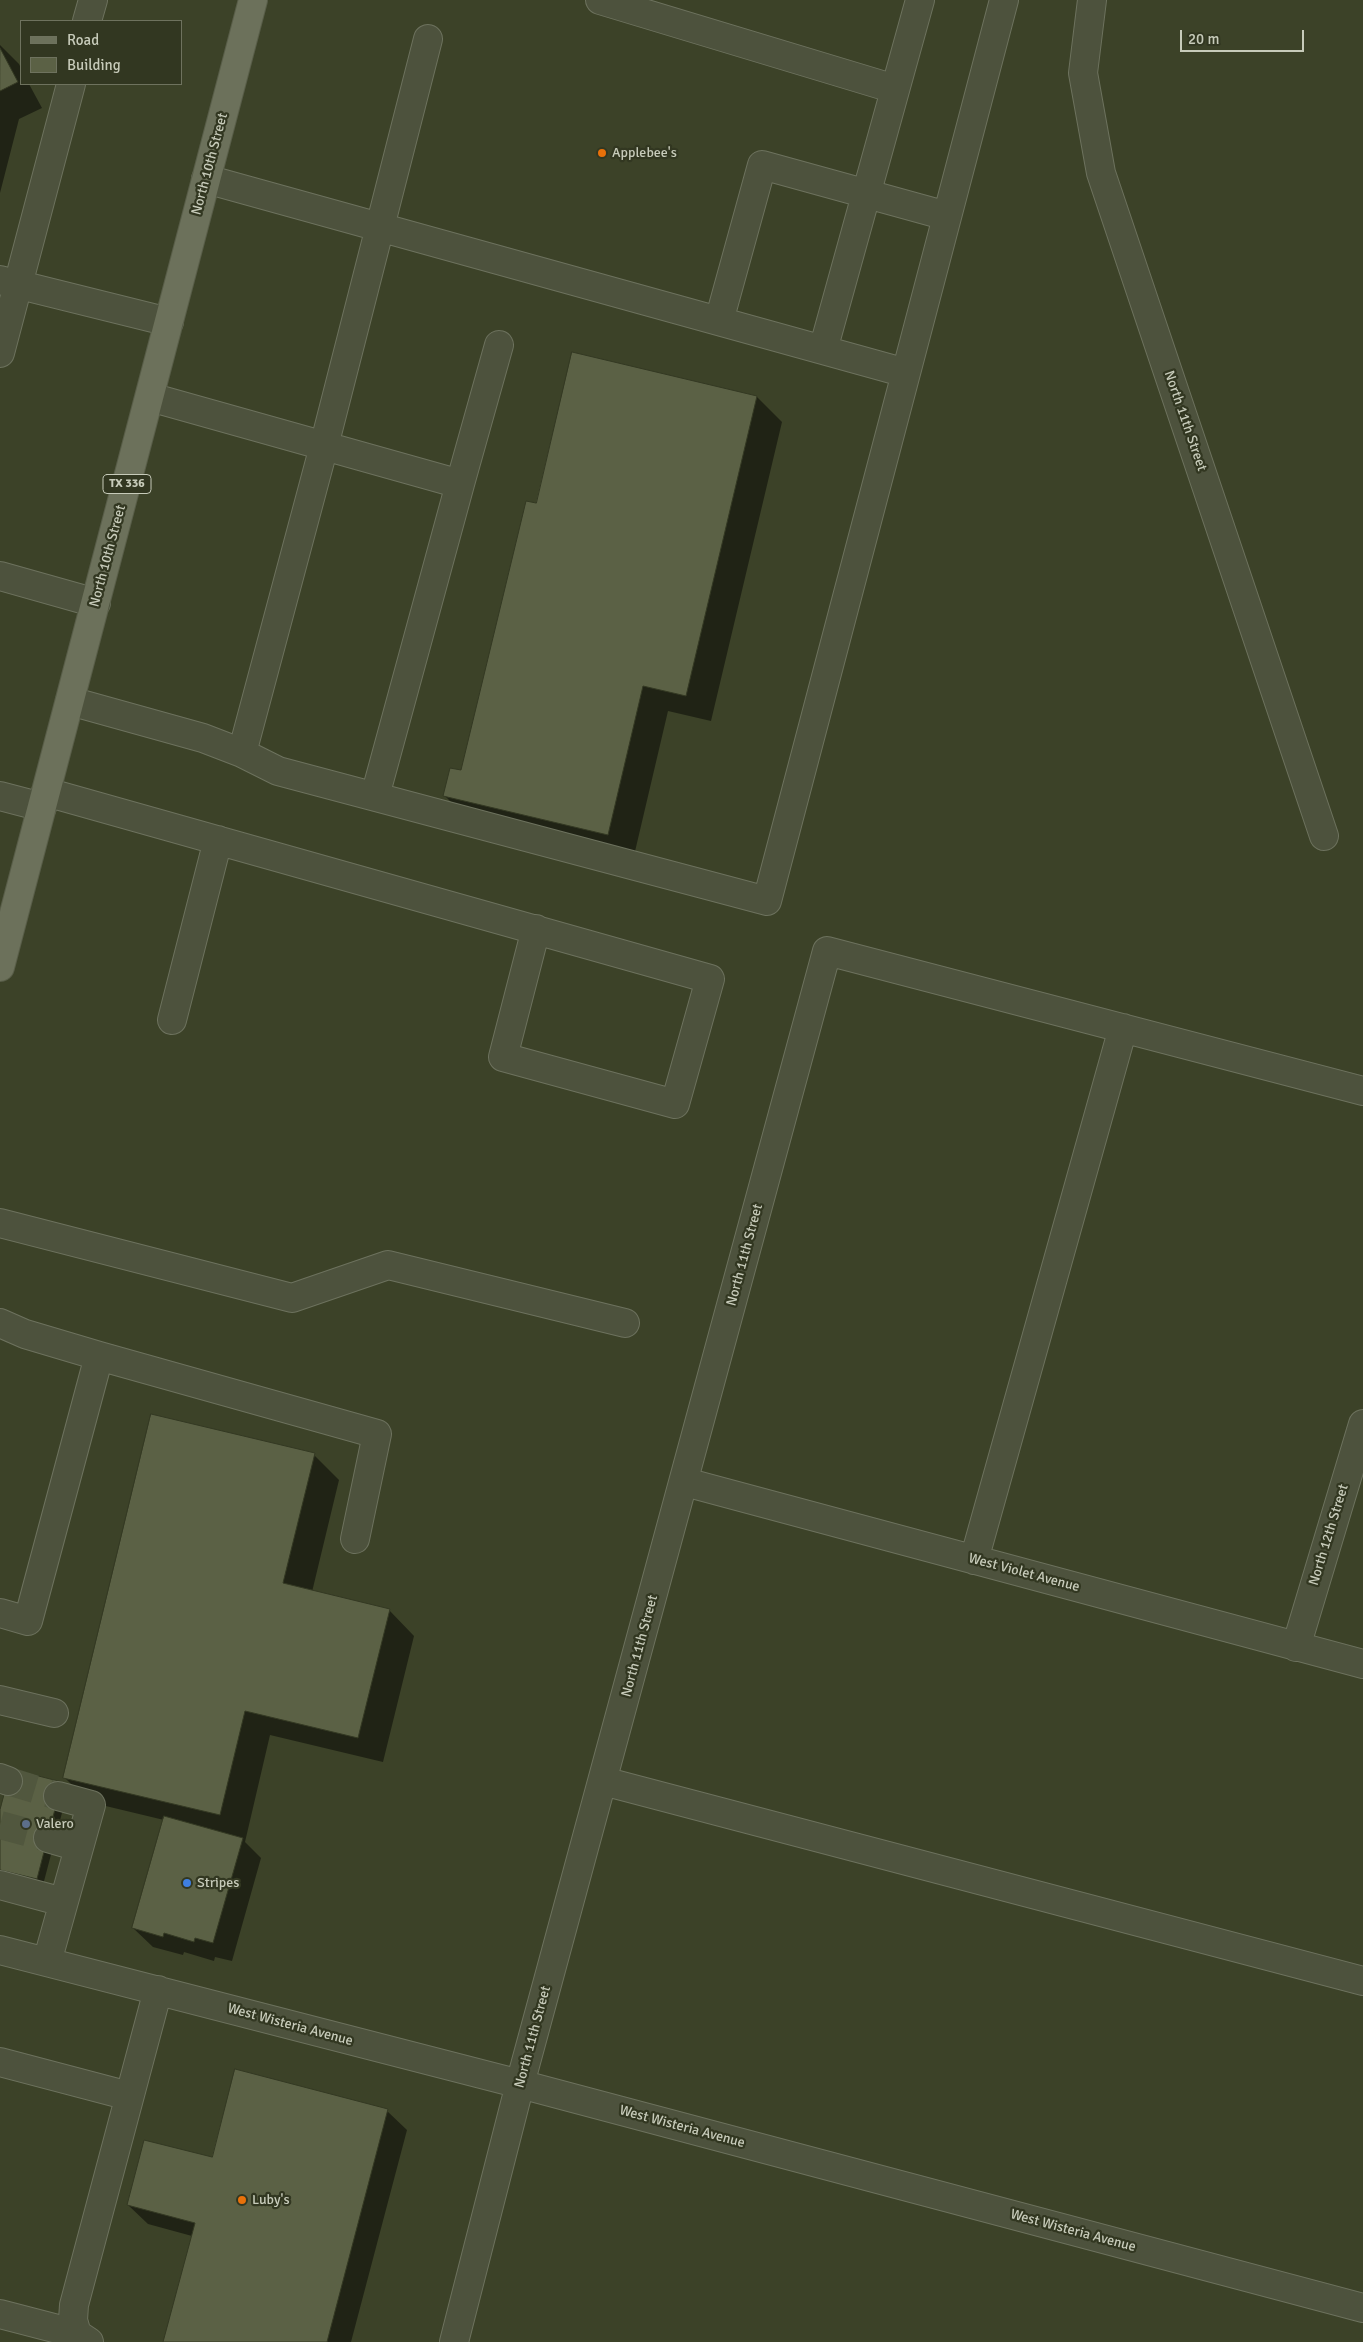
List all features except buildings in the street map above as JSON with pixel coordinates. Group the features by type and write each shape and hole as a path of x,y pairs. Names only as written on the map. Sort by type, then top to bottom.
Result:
{"main road":[{"name":"North 10th Street","path":"0,967 253,0"}],"street":[{"path":"87,20 93,0"},
{"path":"600,0 895,88"},
{"path":"823,350 920,0"},
{"path":"70,701 203,738 242,753 278,771 767,901 1004,0"},
{"name":"North 11th Street","path":"1092,0 1083,73 1101,173 1324,836"},
{"path":"242,753 324,446 378,227 428,40"},
{"path":"0,353 9,282 71,85"},
{"path":"719,321 762,165 947,216"},
{"path":"206,179 906,373"},
{"path":"9,282 169,322"},
{"path":"375,796 499,345"},
{"path":"150,397 460,484"},
{"path":"0,576 96,603"},
{"path":"0,796 44,799 218,840 536,929 710,979 675,1104 503,1057 536,929"},
{"path":"172,1020 218,840"},
{"name":"North 11th Street","path":"454,2342 520,2084 685,1482 827,951 1123,1028"},
{"path":"974,1560 1123,1028 1363,1091"},
{"path":"0,1223 292,1298 388,1265 625,1323"},
{"path":"0,1323 25,1334 99,1356 377,1434 355,1539"},
{"path":"0,1613 28,1621 99,1356"},
{"name":"North 12th Street","path":"1296,1647 1363,1424"},
{"name":"West Violet Avenue","path":"685,1482 1363,1664"},
{"path":"0,1700 54,1713"},
{"path":"603,1781 1363,1981"},
{"path":"47,1962 91,1805 58,1796"},
{"path":"48,1838 79,1847"},
{"path":"0,1885 63,1902"},
{"name":"West Wisteria Avenue","path":"0,1950 520,2084 1363,2308"},
{"path":"83,2338 73,2320 74,2305 158,1990"},
{"path":"0,2062 129,2096"},
{"path":"0,2314 83,2338"}],"tunnel":[{"path":"8,1781 58,1796"},
{"path":"0,1825 48,1838"}],"place":[{"name":"Applebee's","path":"602,153"},
{"name":"Valero","path":"26,1824"},
{"name":"Stripes","path":"187,1883"},
{"name":"Luby's","path":"242,2200"}]}
